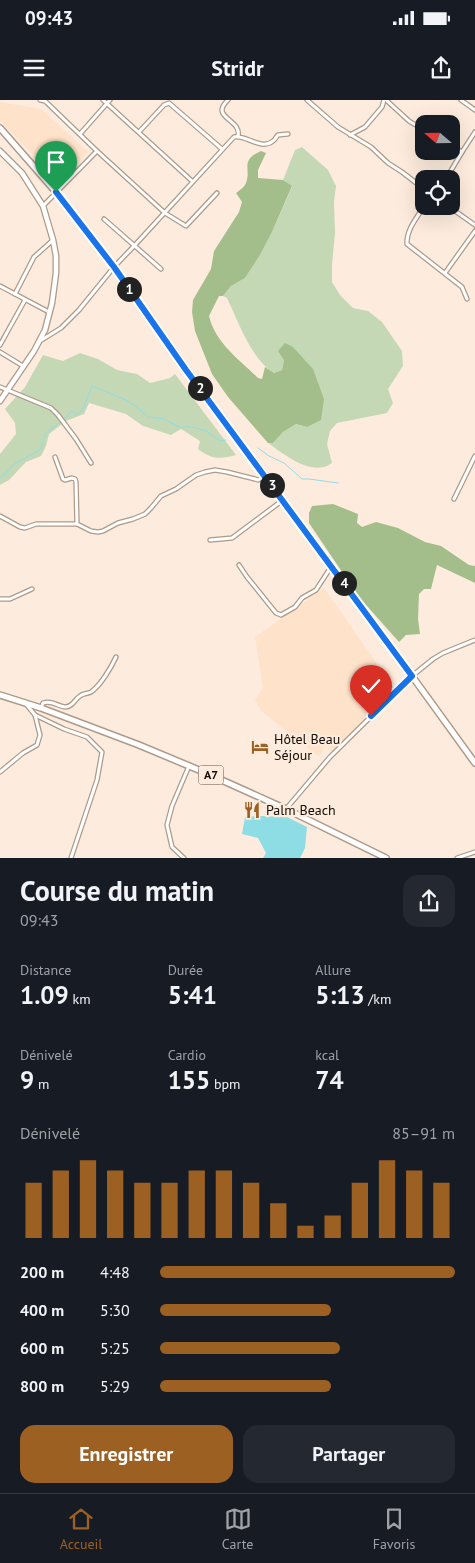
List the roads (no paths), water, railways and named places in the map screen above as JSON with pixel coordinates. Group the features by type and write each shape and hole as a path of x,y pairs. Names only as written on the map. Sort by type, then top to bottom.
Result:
{"main road":[{"path":"0,128 56,192 114,267 474,760"},
{"name":"A7","path":"0,693 190,766 286,809 375,856 386,858"}],"street":[{"path":"44,100 165,213 186,226 217,193"},
{"path":"104,100 109,102 192,182"},
{"path":"228,100 221,108 222,112 237,127 238,136"},
{"path":"307,100 338,127 371,147 388,163 415,182"},
{"path":"350,135 365,127 382,107 385,100 415,125"},
{"path":"461,100 475,110"},
{"path":"80,134 109,102"},
{"path":"140,132 164,105 169,103 222,149"},
{"path":"451,170 475,132"},
{"path":"40,341 65,324 79,310 114,267 234,137 238,136 256,143 267,143 272,142 278,135 288,134"},
{"path":"0,151 22,173 43,206 56,256 56,273 45,330 40,341 0,401"},
{"path":"43,206 97,151"},
{"path":"460,214 475,225"},
{"path":"419,215 409,231 407,244 462,287 467,299"},
{"path":"104,219 161,269"},
{"path":"445,273 475,231"},
{"path":"14,294 34,257 53,240"},
{"path":"0,286 50,312"},
{"path":"0,345 24,300"},
{"path":"0,352 24,366"},
{"path":"0,387 51,408 76,439 91,463"},
{"path":"454,499 475,456"},
{"path":"55,457 63,479 72,478 76,482 77,524"},
{"path":"0,516 25,528 36,524 77,524 98,532 140,516 152,508 161,496 176,489 196,475 216,470 255,480 265,476"},
{"path":"210,540 232,538 247,529 283,500"},
{"path":"239,565 276,613 281,615 295,607 302,598 316,590 332,566"},
{"path":"0,599 10,599 32,589"},
{"path":"286,809 330,757 412,676 443,653 475,640"},
{"path":"41,708 43,703 47,702 64,707 72,705 78,697 93,690 108,672 116,657"},
{"path":"0,772 36,745 40,735 35,715 29,704"},
{"path":"35,715 64,729 87,737 102,752 97,780 70,858"},
{"path":"184,858 172,846 167,825 172,806 190,766"},
{"path":"457,858 475,852"}],"water":[{"path":"245,817 287,817 307,827 305,848 300,858 263,858 266,853 258,838 242,834"}],"waterway":[{"path":"64,420 71,411 77,414 82,411 92,386 124,399 148,417 164,419 179,427 193,427 206,431 220,441 226,440"},
{"path":"0,477 13,465 41,449 46,433 60,423"},
{"path":"258,448 284,463 302,479 338,483"}],"place":[{"name":"Hôtel Beau Séjour","path":"260,747"},
{"name":"Palm Beach","path":"252,810"}]}
